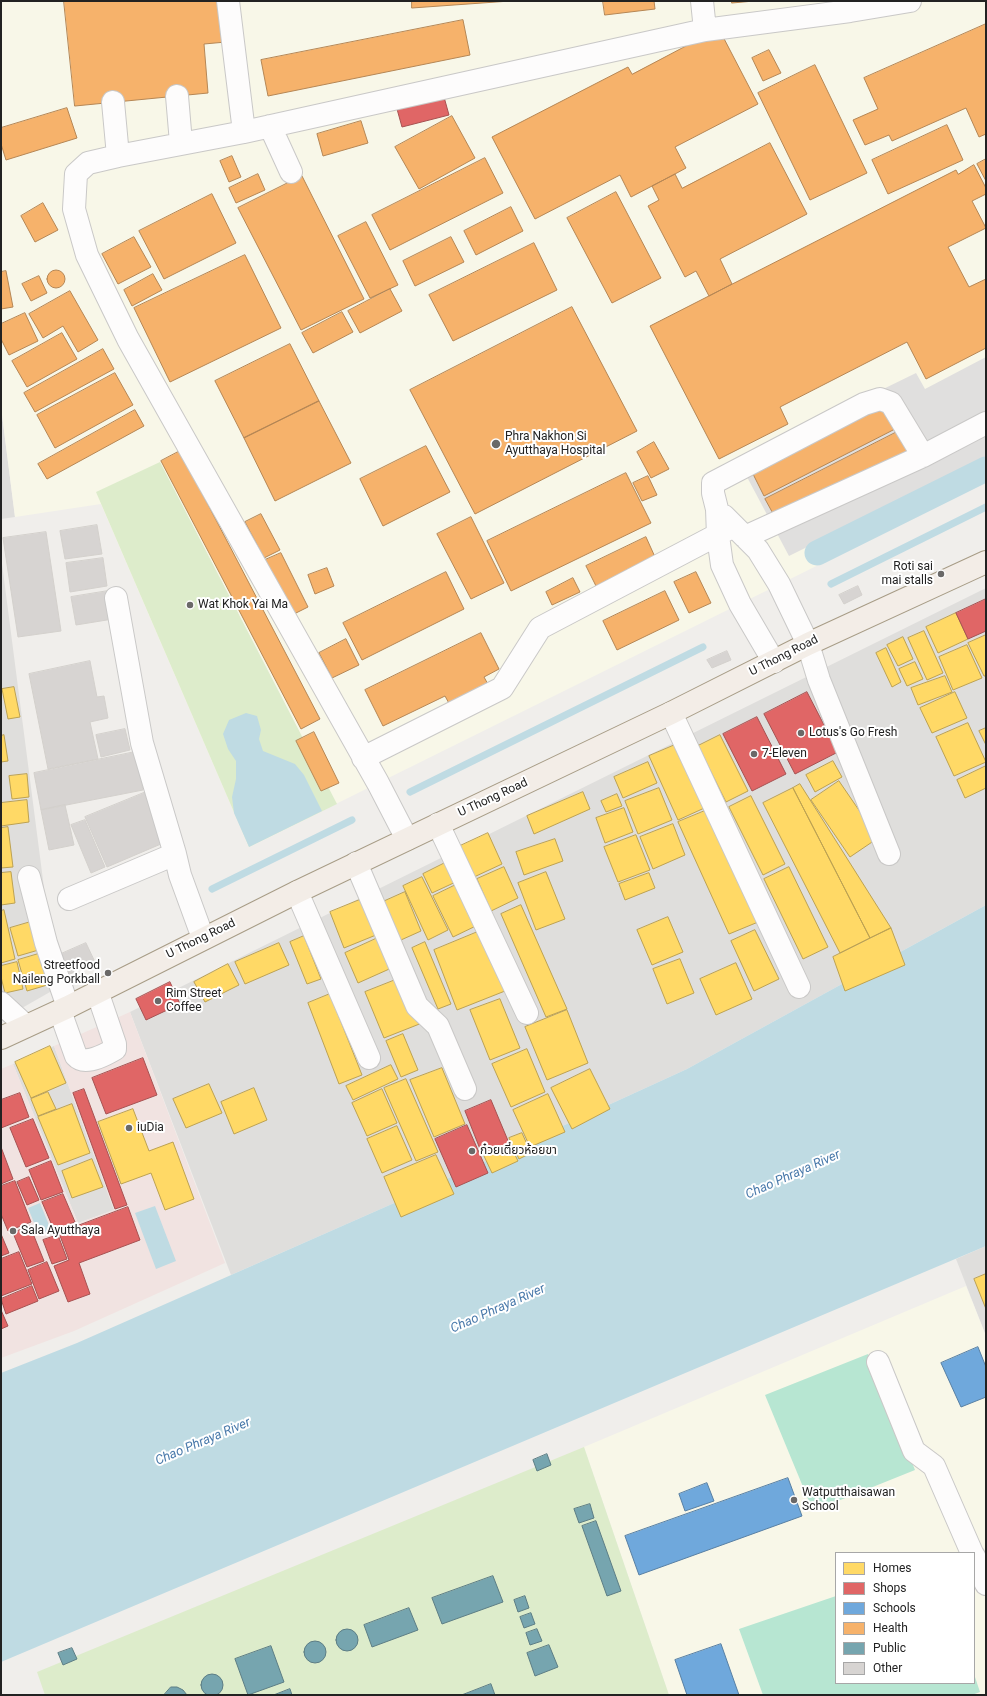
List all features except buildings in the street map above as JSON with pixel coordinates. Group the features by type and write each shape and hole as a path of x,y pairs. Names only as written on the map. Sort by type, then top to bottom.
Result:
{"main road":[{"name":"U Thong Road","path":"1,1038 64,1009 203,938 356,863 671,713 808,644 986,562"}],"street":[{"path":"228,1 244,132"},
{"path":"702,1 706,30"},
{"path":"407,839 378,783 139,358 87,255 74,209 76,174 88,163 118,156 244,132 706,30 850,11 910,1"},
{"path":"176,96 181,144"},
{"path":"113,102 118,156"},
{"path":"270,126 291,172"},
{"path":"889,854 819,680 808,644 779,584 762,555 758,550 732,533 717,509 713,493 713,483 864,404 880,400 891,404 923,456"},
{"path":"363,758 502,688 540,628 732,533 923,456 986,423"},
{"path":"732,533 722,565 740,604 774,662"},
{"path":"116,598 142,743 180,875 203,938"},
{"path":"671,713 799,987"},
{"path":"438,824 527,1013"},
{"path":"69,900 175,854"},
{"path":"356,863 417,1006 438,1026 465,1089"},
{"path":"29,877 76,1056 80,1060 91,1060 115,1049 116,1044 98,991"},
{"path":"297,892 369,1058"},
{"path":"1,1003 26,1026"},
{"path":"878,1362 914,1451 934,1466 972,1552"},
{"path":"975,1558 986,1584"}],"shaded area":[{"name":"Phra Nakhon Si Ayutthaya Hospital","path":"1,1 986,1 986,482 249,847 101,504 15,517 1,407"},
{"path":"986,357 986,458 789,556 738,460 916,373 925,389"},
{"path":"1,407 15,517 1,519"},
{"path":"1,556 57,988 1,1020"},
{"path":"986,588 986,905 687,1069 392,1204 231,1275 130,1012"},
{"path":"130,1012 225,1263 74,1331 1,1358 1,1069 13,1064 78,1223 114,1210 54,1046"},
{"path":"54,1046 114,1210 78,1223 13,1064"},
{"path":"986,1246 986,1336 956,1259"},
{"name":"Watputthaisawan School","path":"966,1286 986,1336 986,1695 669,1695 584,1447"}],"green space":[{"path":"160,462 337,804 249,847 96,492"},
{"path":"868,1354 915,1470 813,1511 765,1395"},
{"path":"584,1447 669,1695 495,1695 491,1684 462,1695 292,1695 290,1689 274,1695 45,1695 37,1672"},
{"path":"835,1596 835,1684 975,1684 975,1677 980,1692 972,1695 763,1695 739,1629"}],"water":[{"path":"246,713 257,716 261,730 259,739 263,751 295,764 304,775 322,811 249,847 234,813 232,797 236,779 236,761 228,749 223,734 229,720"},
{"name":"Chao Phraya River","path":"986,905 986,1246 1,1662 1,1373 77,1343 392,1204 687,1069"},
{"path":"40,1203 51,1230 39,1235 28,1208"},
{"path":"155,1206 176,1261 156,1269 135,1213"}],"waterway":[{"path":"817,553 986,469"},
{"path":"831,584 986,507"},
{"path":"410,792 703,647"},
{"path":"212,889 352,820"}],"place":[{"name":"Phra Nakhon Si Ayutthaya Hospital","path":"496,444"},
{"name":"Roti sai mai stalls","path":"941,574"},
{"name":"Wat Khok Yai Ma","path":"190,605"},
{"name":"Lotus's Go Fresh","path":"801,733"},
{"name":"7-Eleven","path":"754,754"},
{"name":"Streetfood Naileng Porkball","path":"108,973"},
{"name":"Rim Street Coffee","path":"158,1001"},
{"name":"iuDia","path":"129,1128"},
{"name":"ก๋วยเตี๋ยวห้อยขา","path":"472,1151"},
{"name":"Sala Ayutthaya","path":"13,1231"},
{"name":"Watputthaisawan School","path":"794,1500"}]}
